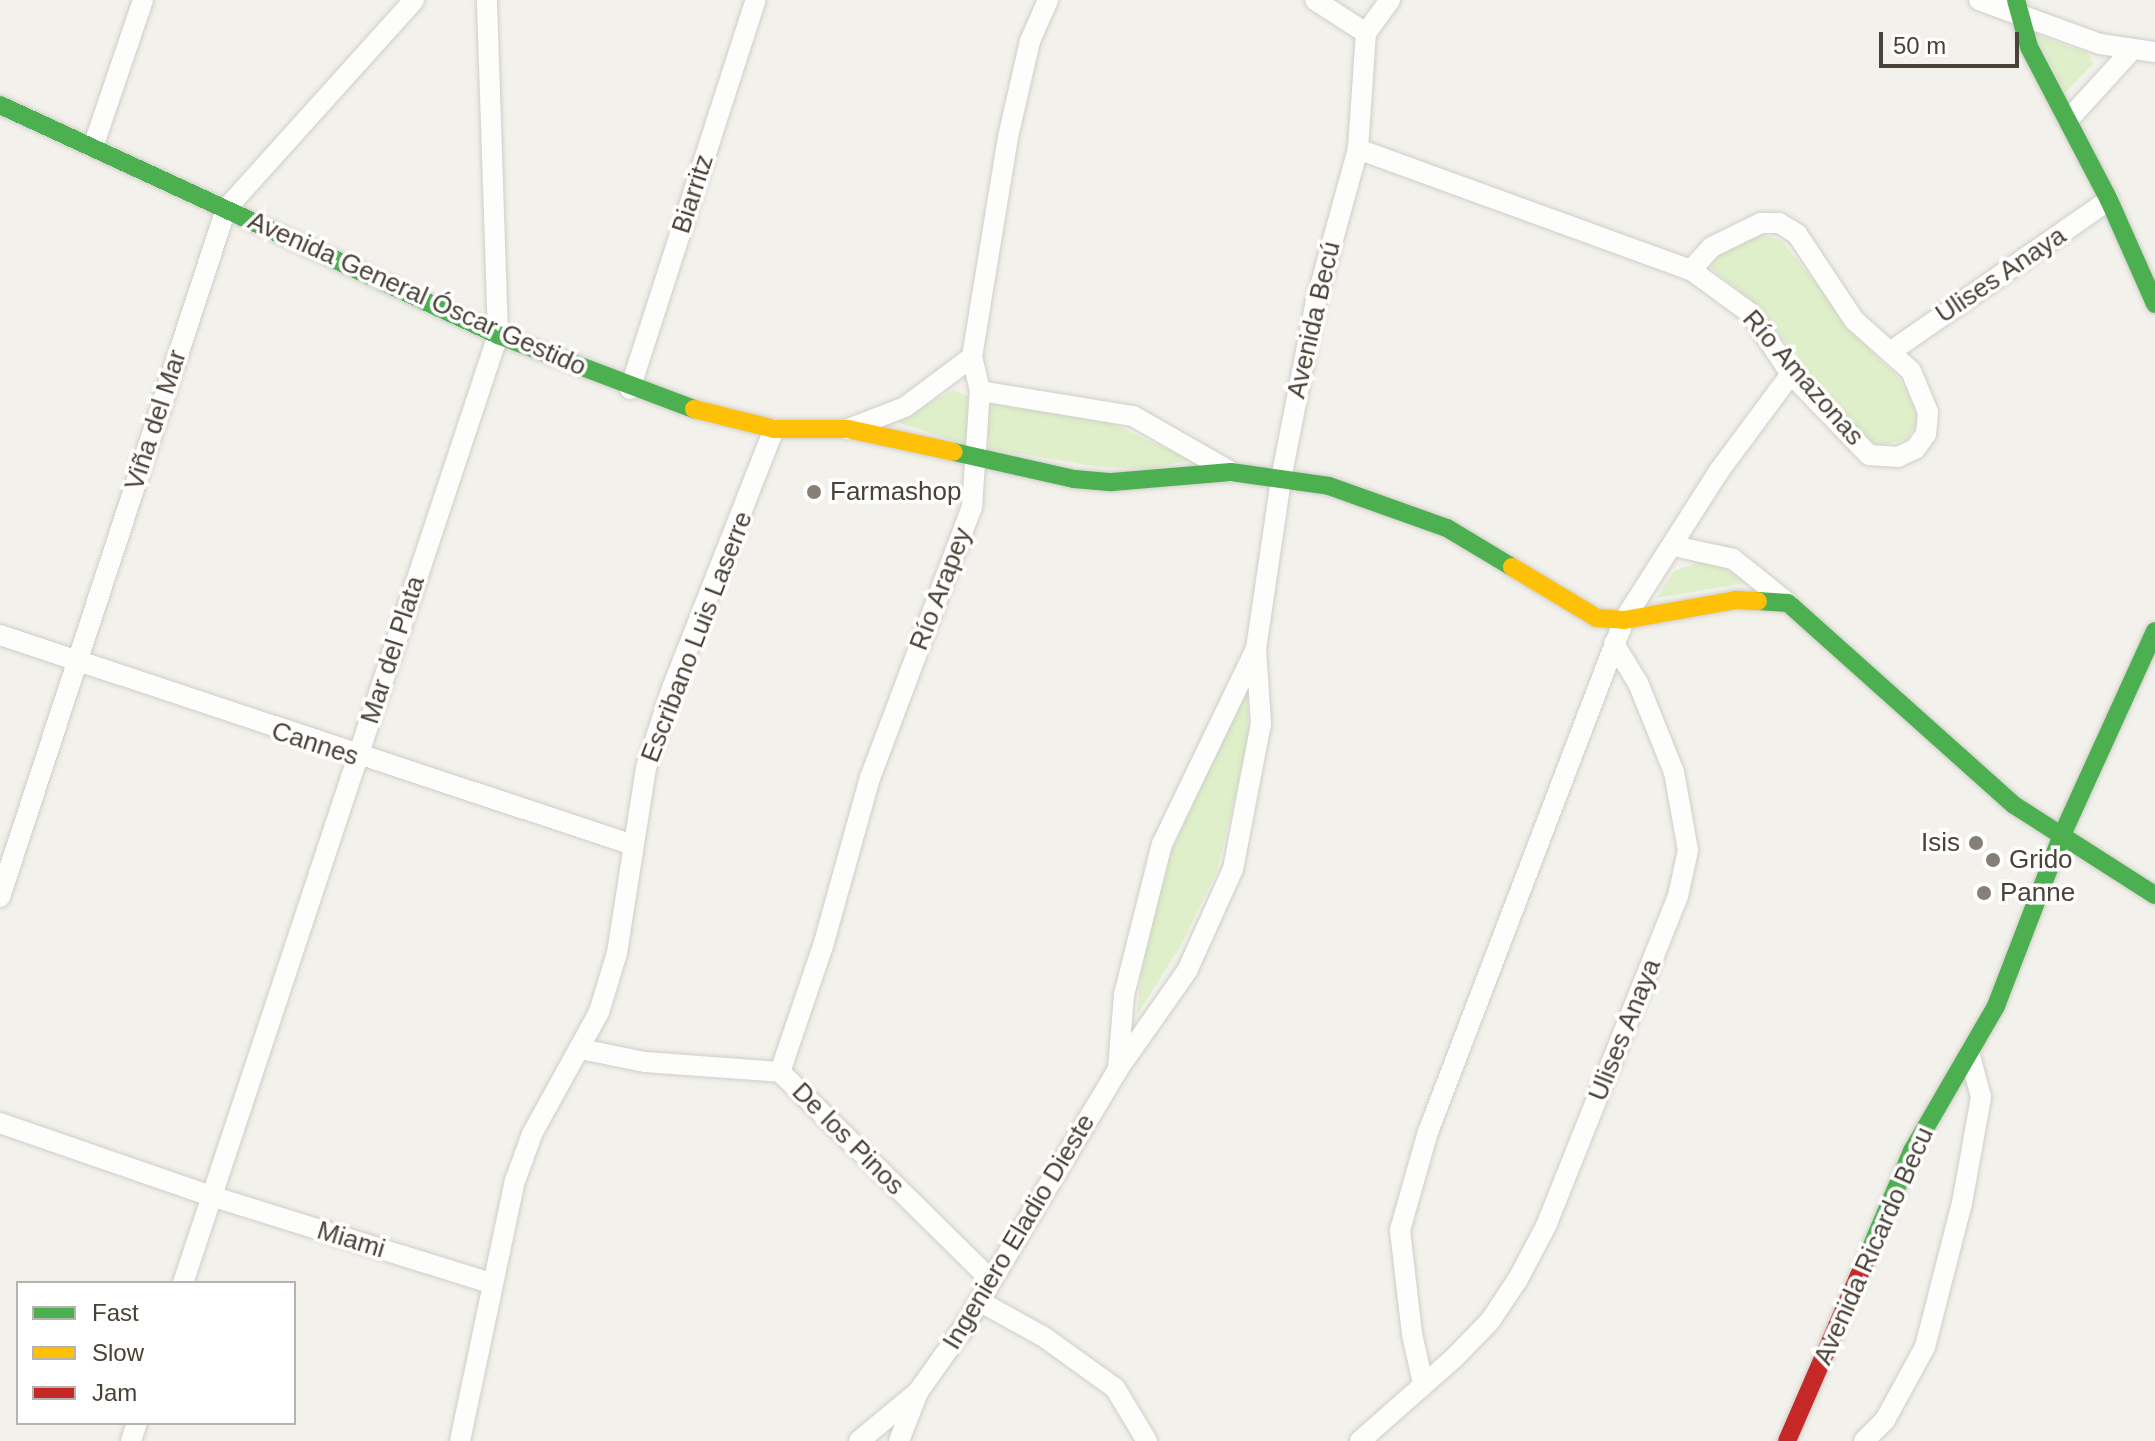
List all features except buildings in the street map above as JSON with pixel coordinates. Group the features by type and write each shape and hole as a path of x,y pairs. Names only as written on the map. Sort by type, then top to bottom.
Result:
{"street":[{"path":"93,147 143,0"},
{"name":"Viña del Mar","path":"0,897 226,209 414,0"},
{"name":"Mar del Plata","path":"184,1281 498,335 487,0"},
{"name":"Biarritz","path":"630,389 756,0"},
{"name":"Río Arapey","path":"780,1072 823,946 870,778 972,507 978,462 980,391 972,357 1010,124 1030,41 1048,0"},
{"path":"1315,0 1366,33 1390,0"},
{"path":"1979,0 2017,8 2131,51 2155,52"},
{"path":"2017,8 2068,120 2146,264 2155,304"},
{"name":"Avenida Becú","path":"1256,649 1281,479 1315,305 1358,149 1366,33"},
{"path":"2068,120 2131,51"},
{"name":"Avenida General Óscar Gestido","path":"0,105 498,335 630,389 774,429 848,429 978,462 1112,482 1231,472 1329,486 1433,522 1488,550 1590,615 1624,620 1736,600 1788,603"},
{"name":"Río Amazonas","path":"1358,149 1691,270 1750,313 1791,374 1869,455 1898,457 1915,449 1926,434 1928,412 1911,371 1893,350 1854,320 1797,234 1779,223 1737,230 1691,270"},
{"name":"Ulises Anaya","path":"1893,350 2109,200"},
{"name":"Avenida General Óscar Gestido","path":"848,429 905,407 972,357"},
{"path":"1423,1383 1404,1273 1404,1205 1624,620 1719,471 1791,374"},
{"name":"Avenida General Óscar Gestido","path":"980,391 1133,416 1231,472"},
{"name":"Escribano Luis Laserre","path":"460,1441 491,1283 532,1134 581,1049 617,953 637,803 672,688 774,429"},
{"path":"1674,546 1733,559 1788,603 2014,805 2155,895"},
{"name":"Avenida Ricardo Becu","path":"1787,1441 1912,1151 1970,1056 1996,1006 2062,835 2155,631"},
{"name":"Cannes","path":"0,635 357,758 633,845"},
{"name":"Ulises Anaya","path":"1360,1441 1490,1321 1546,1226 1678,896 1688,850 1677,784 1638,683 1614,644"},
{"name":"Ingeniero Eladio Dieste","path":"1118,1069 1126,981 1162,844 1256,649"},
{"name":"Ingeniero Eladio Dieste","path":"899,1441 918,1392 979,1301 1118,1069 1187,971 1233,869 1261,724 1256,649"},
{"name":"De los Pinos","path":"581,1049 645,1062 780,1072 990,1279"},
{"name":"Avenida Ricardo Becu","path":"1864,1441 1885,1420 1925,1347 1962,1203 1981,1097 1970,1056"},
{"name":"Miami","path":"0,1123 211,1196 491,1283"},
{"path":"979,1301 1044,1337 1115,1388 1147,1441"},
{"name":"Ingeniero Eladio Dieste","path":"859,1441 918,1392"}],"green space":[{"path":"2036,35 2088,53 2093,64 2065,93"},
{"path":"1762,235 1781,240 1869,349 1897,376 1911,398 1918,422 1906,440 1882,445 1869,441 1807,371 1761,308 1711,268 1711,261 1739,240"},
{"path":"953,390 968,396 967,445 897,422"},
{"path":"1000,399 1102,419 1191,460 1149,469 1101,467 989,449 986,410"},
{"path":"1706,560 1751,582 1657,598 1674,571"},
{"path":"1247,686 1249,738 1217,871 1181,945 1137,1015 1144,946 1165,865"}],"traffic: fast":[{"path":"2016,0 2029,47 2109,200 2155,304"},
{"path":"0,105 498,335 694,409"},
{"path":"954,452 1074,479 1112,482 1231,472 1329,486 1447,528 1512,567"},
{"path":"1758,601 1788,603 2014,805 2155,895"},
{"path":"1867,1257 1912,1151 1996,1006 2062,835 2155,631"}],"traffic: slow":[{"path":"694,409 774,429 848,429 954,452"},
{"path":"1512,567 1597,618 1624,620 1736,600 1758,601"}],"traffic: jam":[{"path":"1787,1441 1867,1257"}],"place":[{"name":"Farmashop","path":"814,492"},
{"name":"Isis","path":"1976,843"},
{"name":"Grido","path":"1993,860"},
{"name":"Panne","path":"1984,893"}]}
